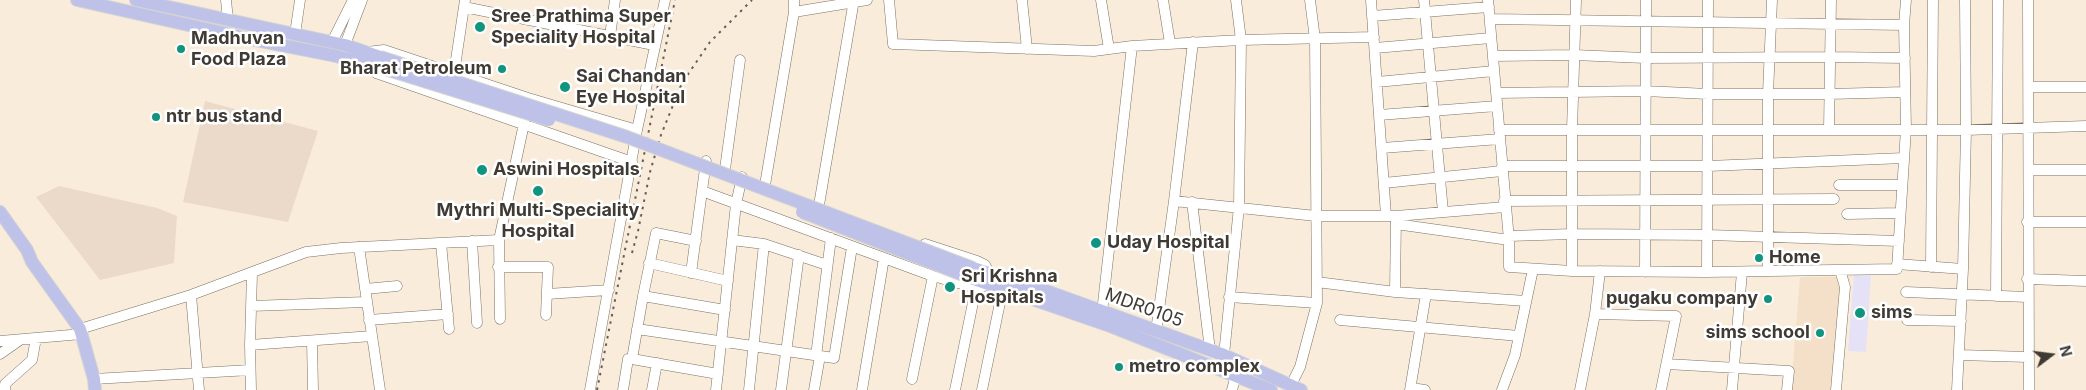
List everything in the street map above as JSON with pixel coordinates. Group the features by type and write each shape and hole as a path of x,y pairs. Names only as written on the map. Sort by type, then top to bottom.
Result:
{"main road":[{"path":"77,0 366,57"},
{"path":"136,0 338,44 366,57"},
{"name":"MDR0105","path":"366,57 627,137 970,272 984,281 1110,326 1271,390"},
{"path":"0,212 81,332 94,384"},
{"path":"0,227 21,256 32,262"},
{"name":"MDR0105","path":"984,281 1035,287 1224,355 1296,388"}],"street":[{"path":"226,0 228,20"},
{"path":"294,34 300,0"},
{"path":"338,44 353,0"},
{"path":"338,44 362,0"},
{"path":"610,36 615,0"},
{"path":"590,390 637,130 665,0"},
{"path":"765,185 794,12 794,0"},
{"path":"794,12 854,0 867,0"},
{"path":"819,205 854,0"},
{"path":"889,0 893,44 1094,51 1170,43 1374,37"},
{"path":"1022,0 1027,49"},
{"path":"1101,0 1109,48"},
{"path":"1164,0 1170,43"},
{"path":"1224,355 1239,207 1241,40 1236,0"},
{"path":"1296,388 1317,302 1315,39 1310,0"},
{"path":"1371,0 1384,183 1393,219 1395,292"},
{"path":"1424,0 1442,212"},
{"path":"1572,271 1572,130 1576,0"},
{"path":"1645,272 1644,130 1646,0"},
{"path":"1707,272 1708,0"},
{"path":"1768,271 1768,94 1772,0"},
{"path":"1829,130 1831,0"},
{"path":"1372,16 1488,3 1509,238 1509,267 1572,271 1645,272 1897,269 1906,130 1904,58 1906,0"},
{"path":"1932,266 1933,0"},
{"path":"1957,390 1963,269 1966,130 1965,0"},
{"path":"1996,296 1999,129 1998,0"},
{"path":"2028,0 2028,390"},
{"path":"454,73 464,3 654,45"},
{"path":"1490,19 1904,25"},
{"path":"1375,48 1491,38"},
{"path":"1156,331 1193,42"},
{"path":"1102,312 1132,46"},
{"path":"632,162 376,73 366,57 384,50 528,98 637,130"},
{"path":"1493,56 1574,55 1708,58 1830,56 1904,58"},
{"path":"725,169 740,60"},
{"path":"1377,82 1494,72"},
{"path":"2029,87 2086,87"},
{"path":"1496,93 1645,91 1708,94 1829,94 1905,92"},
{"path":"500,319 499,240 528,98"},
{"path":"1379,115 1497,106"},
{"path":"1382,148 1436,144 1499,134 1572,130 1966,130 2086,126"},
{"path":"1384,183 1439,178 1502,169 1572,166 1768,165 1904,158"},
{"path":"691,273 706,161 742,177 924,244 977,261 985,265 984,281 955,390"},
{"path":"2029,170 2086,170"},
{"path":"716,390 736,204 742,177"},
{"path":"1839,185 1902,185"},
{"path":"702,191 933,276 984,281"},
{"path":"1174,200 1316,216 1393,219 1509,238 1572,234 1644,234 1899,241"},
{"path":"1393,219 1505,204 1572,201 1834,200"},
{"path":"1192,202 1210,350"},
{"path":"1847,214 1900,213"},
{"path":"2027,222 2086,222"},
{"path":"632,359 656,233 696,241"},
{"path":"814,390 831,238"},
{"path":"0,341 81,332 191,295 306,252 359,247 499,240"},
{"path":"732,240 764,244 827,265"},
{"path":"472,241 477,323"},
{"path":"441,243 450,329"},
{"path":"749,390 764,244"},
{"path":"637,329 834,358 852,246"},
{"path":"359,247 380,390"},
{"path":"781,390 798,255"},
{"path":"862,390 884,258"},
{"path":"649,264 728,281"},
{"path":"1897,264 1963,269"},
{"path":"498,267 548,267 546,314"},
{"path":"1502,390 1515,355 1533,269"},
{"path":"1836,390 1845,287 1840,270"},
{"path":"1580,390 1595,314 1600,271"},
{"path":"1732,390 1742,272"},
{"path":"251,390 252,273"},
{"path":"912,380 933,276"},
{"path":"2027,279 2086,281"},
{"path":"1317,282 1395,292 1526,301"},
{"path":"365,289 397,286"},
{"path":"982,390 1004,288"},
{"path":"548,294 609,290"},
{"path":"1906,292 1962,296 2027,297"},
{"path":"1425,390 1411,389 1426,294"},
{"path":"191,295 199,390"},
{"path":"643,296 725,310"},
{"path":"1229,297 1317,302"},
{"path":"251,306 366,302"},
{"path":"369,320 448,314"},
{"path":"1595,314 1676,316 1661,390"},
{"path":"1340,320 1519,336"},
{"path":"1907,320 1961,321"},
{"path":"250,345 372,336"},
{"path":"5,390 5,384 32,360 36,338"},
{"path":"0,354 20,340"},
{"path":"312,341 313,390"},
{"path":"1959,354 2028,356"},
{"path":"623,390 628,359 718,374"},
{"path":"652,390 657,363"},
{"path":"1667,364 1789,371 1787,390"},
{"path":"94,384 198,372 250,370"},
{"path":"1232,390 1236,375"}],"shaded area":[{"path":"205,101 318,131 288,222 183,202"},
{"path":"59,186 157,208 177,216 174,263 100,280 36,197"},
{"name":"sims","path":"1854,275 1871,275 1866,352 1848,351"},
{"name":"sims school","path":"1800,277 1850,277 1839,390 1791,390"}],"railway":[{"path":"597,390 675,0"},
{"path":"632,253 650,172 661,135 682,83 710,42 752,0"}],"place":[{"name":"Sree Prathima Super Speciality Hospital","path":"480,27"},
{"name":"Madhuvan Food Plaza","path":"181,49"},
{"name":"Bharat Petroleum","path":"502,69"},
{"name":"Sai Chandan Eye Hospital","path":"565,87"},
{"name":"ntr bus stand","path":"156,117"},
{"name":"Aswini Hospitals","path":"482,170"},
{"name":"Mythri Multi-Speciality Hospital","path":"538,191"},
{"name":"Uday Hospital","path":"1096,243"},
{"name":"Home","path":"1759,258"},
{"name":"Sri Krishna Hospitals","path":"950,287"},
{"name":"pugaku company","path":"1768,299"},
{"name":"sims","path":"1860,313"},
{"name":"sims school","path":"1820,333"},
{"name":"metro complex","path":"1119,367"}]}
